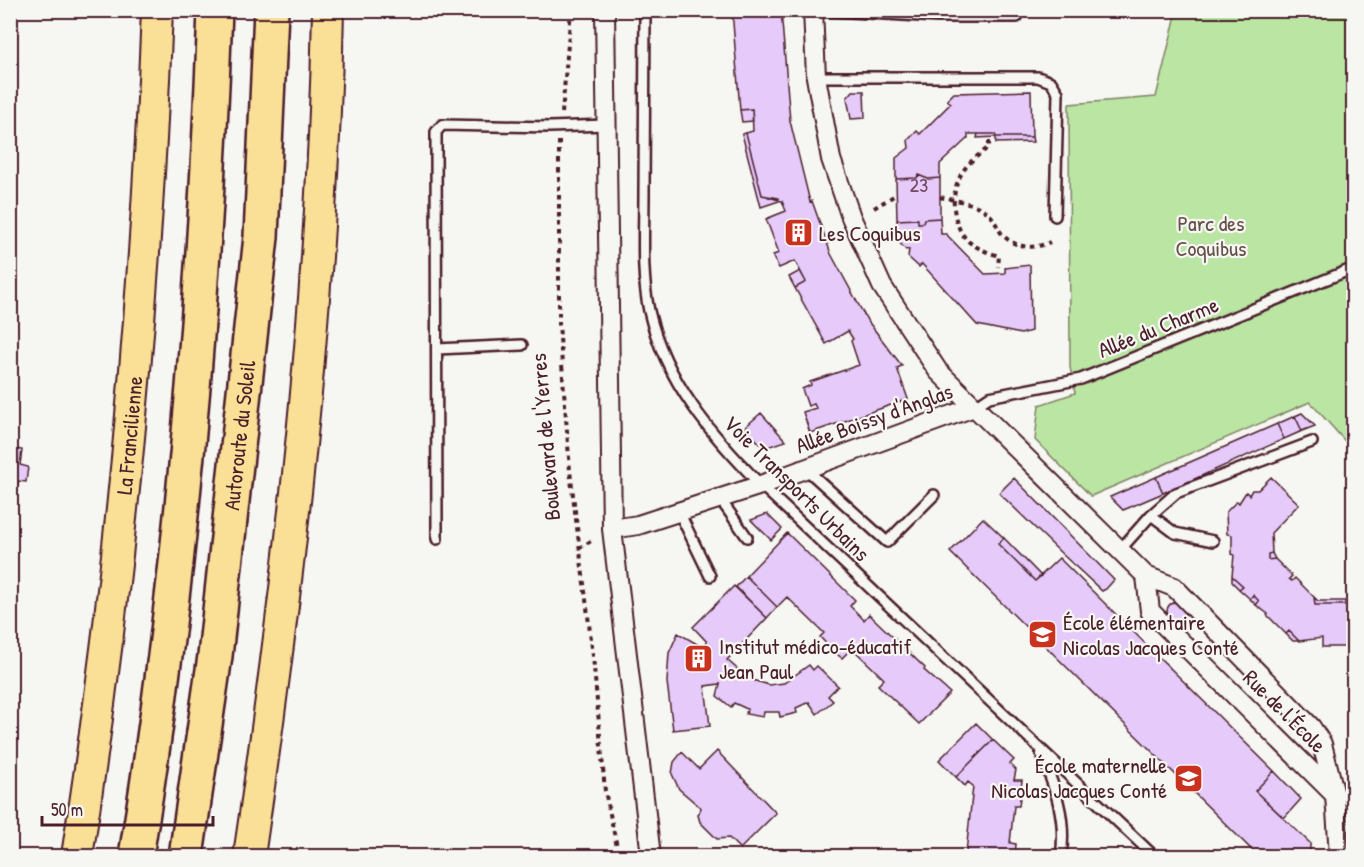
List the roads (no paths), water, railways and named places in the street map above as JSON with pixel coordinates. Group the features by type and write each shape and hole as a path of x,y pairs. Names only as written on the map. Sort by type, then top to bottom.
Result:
{"highway":[{"name":"La Francilienne","path":"77,856 114,593 136,381 150,188 157,10"},
{"path":"136,856 167,642 198,338 215,10"},
{"name":"Autoroute du Soleil","path":"186,856 218,633 261,237 271,10"},
{"path":"249,856 267,732 307,380 318,222 328,10"}],"street":[{"path":"605,10 612,529 651,856"},
{"name":"Allée Boissy d'Anglas","path":"612,529 638,525 762,485 974,407 938,371 882,286 851,217 831,159 816,77 815,10"},
{"name":"Rue de l'École","path":"974,407 1146,576 1174,587 1311,727 1327,756 1335,795 1339,856"},
{"name":"Rue de l'École","path":"1146,576 1150,611 1335,795"}],"lane":[{"name":"Voie Transports Urbains","path":"645,10 644,261 649,312 669,366 694,410 723,446 762,485 1040,751 1109,811 1154,856"},
{"path":"815,10 1017,18"},
{"path":"816,77 1038,77 1051,82 1058,93 1055,216"},
{"path":"437,539 436,132 442,125 560,127 606,125"},
{"name":"Allée du Charme","path":"974,407 989,397 1081,379 1353,268"},
{"path":"437,349 522,345"},
{"path":"1119,551 1151,515 1176,493 1312,442"},
{"path":"806,469 887,542 934,495"},
{"path":"720,498 747,537"},
{"path":"680,512 710,576"},
{"path":"1151,515 1176,533 1213,541"},
{"name":"Voie Transports Urbains","path":"1040,751 1060,801 1064,837 1061,856"},
{"path":"1335,795 1353,794"}],"place":[{"name":"Les Coquibus","path":"798,233"},
{"name":"École élémentaire Nicolas Jacques Conté","path":"1042,635"},
{"name":"Institut médico-éducatif Jean Paul","path":"698,659"},
{"name":"École maternelle Nicolas Jacques Conté","path":"1188,778"}],"park label":[{"name":"Parc des Coquibus","path":"1211,236"}]}
